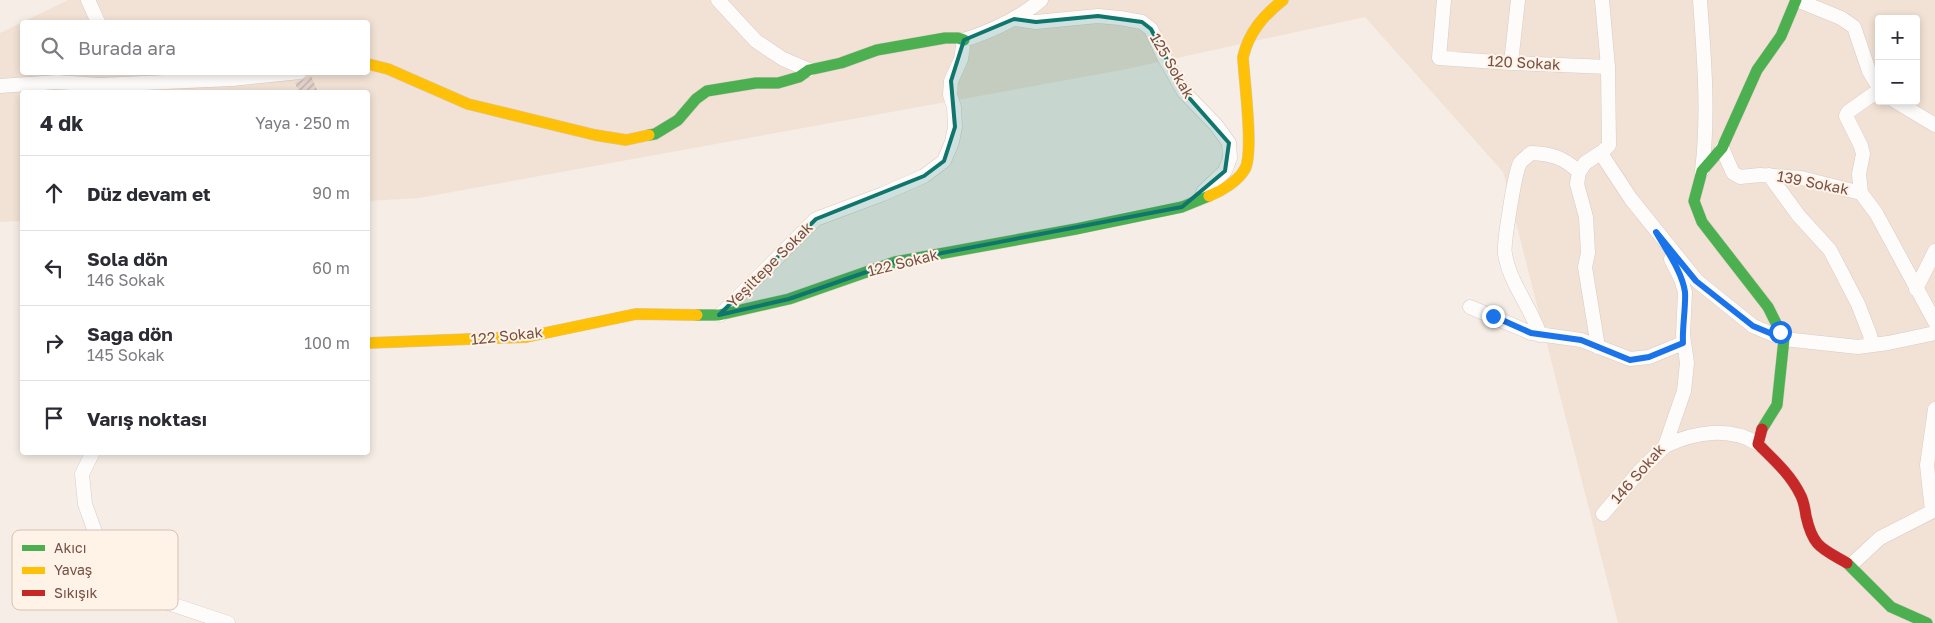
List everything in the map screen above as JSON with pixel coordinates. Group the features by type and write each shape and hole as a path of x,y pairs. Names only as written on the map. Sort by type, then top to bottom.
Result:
{"street":[{"path":"88,0 97,20"},
{"path":"718,0 756,42 783,59 809,70"},
{"path":"370,64 388,69 468,104 595,135 626,140 655,134 678,120 696,99 707,91 721,87 756,83 778,83 799,77 809,70 841,63 877,50 945,38 964,40 1014,19 1041,0"},
{"name":"122 Sokak","path":"370,343 526,337 636,314 719,315 789,299 895,262 1076,229 1182,207 1212,195 1238,179 1246,167 1249,149 1243,57 1245,45 1252,30 1283,0"},
{"name":"120 Sokak","path":"1444,0 1439,58 1608,67"},
{"path":"1511,63 1518,0"},
{"path":"1598,347 1584,267 1588,252 1586,217 1577,184 1585,163 1609,146 1608,67 1602,0"},
{"path":"1700,0 1705,73 1705,146 1702,171 1694,201 1696,210 1720,248 1768,307 1784,339 1777,405 1761,431 1758,444"},
{"path":"1702,171 1722,148 1757,70 1780,36 1796,0 1841,18 1854,27 1869,71 1875,82"},
{"name":"125 Sokak","path":"1014,19 1036,22 1098,16 1142,22 1151,29 1184,92 1216,125 1229,142 1230,158 1225,171 1208,189 1182,207"},
{"name":"Yeşiltepe Sokak","path":"719,315 816,219 883,194 924,176 944,161 952,142 955,127 954,107 950,94 951,81 963,54 964,40"},
{"path":"3,85 29,75"},
{"path":"3,85 57,82 99,85 232,79 271,75"},
{"path":"1875,92 1848,112 1846,116 1862,146 1863,154 1859,174 1861,193 1876,212 1935,322"},
{"path":"1902,105 1935,125"},
{"name":"139 Sokak","path":"1722,148 1734,173 1740,177 1769,175 1801,178 1861,193"},
{"path":"1602,152 1602,155 1631,200 1696,281 1753,326 1784,339 1858,347 1935,333"},
{"path":"1540,335 1536,323 1514,284 1504,253 1512,193 1520,163 1531,153 1551,154 1570,163 1580,172"},
{"path":"1769,175 1799,216 1830,250 1858,304 1872,345"},
{"name":"146 Sokak","path":"1602,514 1665,446 1684,391 1687,362 1682,324 1685,292 1681,279 1656,232"},
{"path":"1916,289 1935,251"},
{"path":"1470,307 1531,333 1581,340 1630,360 1649,357 1683,343"},
{"path":"1851,565 1880,538 1933,510 1927,466 1935,409"},
{"path":"1665,446 1676,441 1710,433 1727,433 1742,436 1758,444 1787,472 1794,482 1802,497 1810,534 1819,547 1851,565 1891,607 1927,623"},
{"path":"92,455 82,474 86,504 95,530"},
{"path":"178,606 228,623"}],"highlighted area":[{"path":"1098,16 1142,22 1151,29 1184,92 1229,143 1225,171 1182,207 895,262 789,299 719,315 816,219 924,176 944,161 955,127 951,81 964,40 1014,19 1036,22"}],"shaded area":[{"path":"68,0 1935,0 1935,623 1618,623 1503,172 1365,17 1122,70 419,198 370,201 370,90 20,90 20,221 0,222 0,33 20,23 20,75 370,75 370,20 27,20"}],"building":[{"path":"311,76 317,90 298,90 295,83"}],"traffic: fast":[{"path":"1762,429 1777,405 1784,339 1768,307 1702,222 1694,201 1702,171 1722,148 1757,70 1781,36 1796,0"},
{"path":"649,135 655,134 678,120 696,99 707,91 756,83 778,83 799,77 809,70 841,63 877,50 945,38 964,40"},
{"path":"697,315 719,315 789,299 895,262 1076,229 1182,207 1209,196"},
{"path":"1847,563 1891,607 1927,623"}],"traffic: slow":[{"path":"1209,196 1229,185 1245,169 1248,160 1249,132 1243,57 1253,32 1269,12 1283,0"},
{"path":"370,64 388,69 468,104 595,135 626,140 649,135"},
{"path":"370,343 526,337 636,314 697,315"}],"traffic: jam":[{"path":"1762,429 1758,444 1796,487 1802,499 1815,541 1824,550 1847,563"}],"route":[{"path":"1493,316 1531,333 1581,340 1630,360 1649,357 1683,343 1682,324 1685,292 1681,279 1656,232 1696,281 1753,326 1784,339 1780,332"}]}
